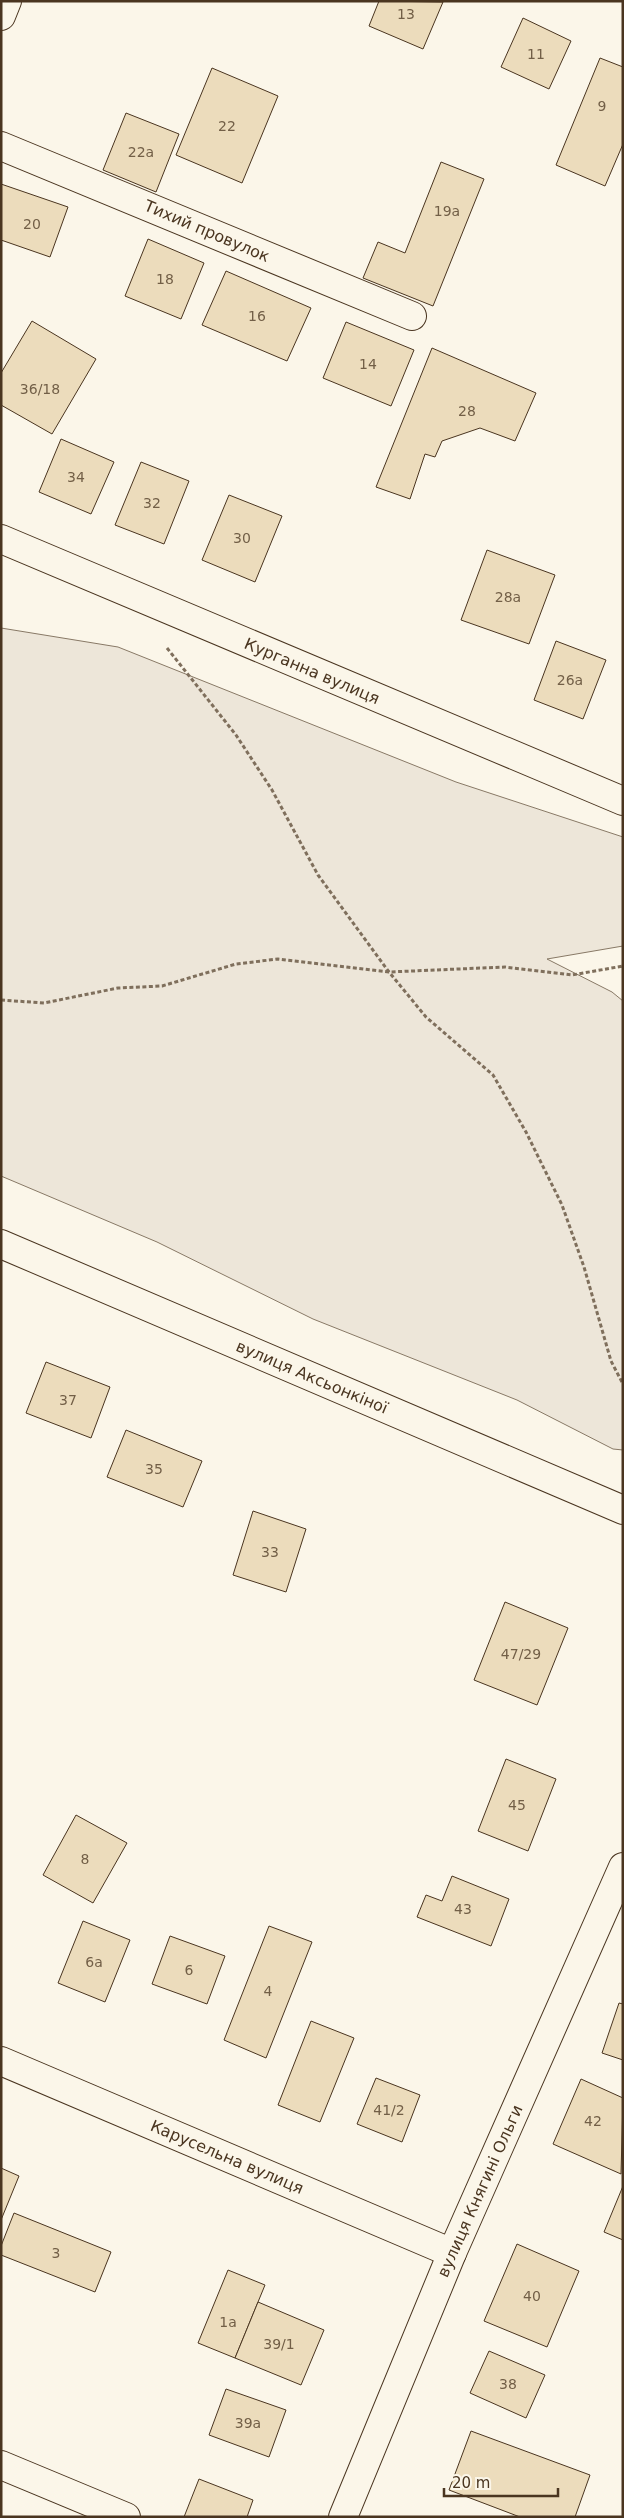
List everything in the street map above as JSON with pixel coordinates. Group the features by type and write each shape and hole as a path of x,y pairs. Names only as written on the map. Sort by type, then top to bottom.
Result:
{"street":[{"path":"1,16 7,1"},
{"name":"Тихий провулок","path":"1,146 412,316"},
{"name":"Курганна вулиця","path":"1,540 623,801"},
{"name":"вулиця Аксьонкіної","path":"1,1244 623,1510"},
{"name":"вулиця Княгині Ольги","path":"343,2517 452,2253 623,1867"},
{"name":"Карусельна вулиця","path":"1,2061 452,2253"},
{"path":"1,2465 126,2517"}],"path":[{"path":"162,642 236,735 272,790 318,875 389,972 426,1017 493,1075 526,1132 562,1205 584,1267 611,1360 623,1384"},
{"path":"1,1000 44,1003 118,988 162,986 236,964 278,959 389,972 505,967 572,976 623,966"}],"shaded area":[{"path":"1,628 118,647 456,782 623,837 623,946 547,959 612,992 623,1001 623,1450 613,1449 517,1400 313,1319 157,1242 1,1176"}],"building":[{"path":"379,1 443,2 423,49 369,26"},
{"path":"523,18 571,41 549,89 501,67"},
{"path":"600,58 623,67 623,144 605,186 556,165"},
{"path":"212,68 278,96 242,183 176,155"},
{"path":"126,113 179,134 156,192 103,170"},
{"path":"441,162 484,179 433,306 363,278 378,242 405,253"},
{"path":"1,184 68,207 50,257 1,240"},
{"path":"148,239 204,263 181,319 125,296"},
{"path":"226,271 311,308 287,361 202,325"},
{"path":"32,321 96,359 52,434 1,405 1,373"},
{"path":"346,322 414,350 391,406 323,378"},
{"path":"432,348 536,393 515,441 480,428 442,441 435,457 425,454 410,499 376,487"},
{"path":"61,439 114,462 91,514 39,492"},
{"path":"141,462 189,481 164,544 115,525"},
{"path":"229,495 282,516 255,582 202,560"},
{"path":"487,550 555,575 529,644 461,620"},
{"path":"556,641 606,660 583,719 534,700"},
{"path":"46,1362 110,1387 91,1438 26,1413"},
{"path":"126,1430 202,1461 183,1507 107,1477"},
{"path":"253,1511 306,1529 286,1592 233,1575"},
{"path":"505,1602 568,1628 537,1705 474,1680"},
{"path":"506,1759 556,1779 528,1851 478,1831"},
{"path":"76,1815 127,1843 93,1903 43,1875"},
{"path":"452,1876 509,1899 491,1946 417,1917 426,1895 442,1901"},
{"path":"83,1921 130,1940 105,2002 58,1983"},
{"path":"269,1926 312,1942 266,2058 224,2040"},
{"path":"170,1936 225,1956 207,2004 152,1984"},
{"path":"619,2003 623,2004 623,2060 602,2053"},
{"path":"311,2021 354,2038 320,2122 278,2105"},
{"path":"376,2078 420,2095 402,2142 357,2124"},
{"path":"581,2079 623,2098 621,2174 553,2144"},
{"path":"1,2168 19,2176 1,2220"},
{"path":"623,2186 623,2240 604,2232"},
{"path":"14,2213 111,2252 95,2292 1,2255 1,2246"},
{"path":"517,2244 579,2271 547,2347 484,2321"},
{"path":"228,2270 265,2285 235,2358 198,2343"},
{"path":"258,2302 324,2330 301,2385 235,2358"},
{"path":"489,2351 545,2375 526,2418 470,2393"},
{"path":"226,2389 286,2410 269,2457 209,2435"},
{"path":"471,2431 590,2475 575,2517 520,2517 449,2490"},
{"path":"199,2479 253,2500 247,2517 184,2517"}]}
